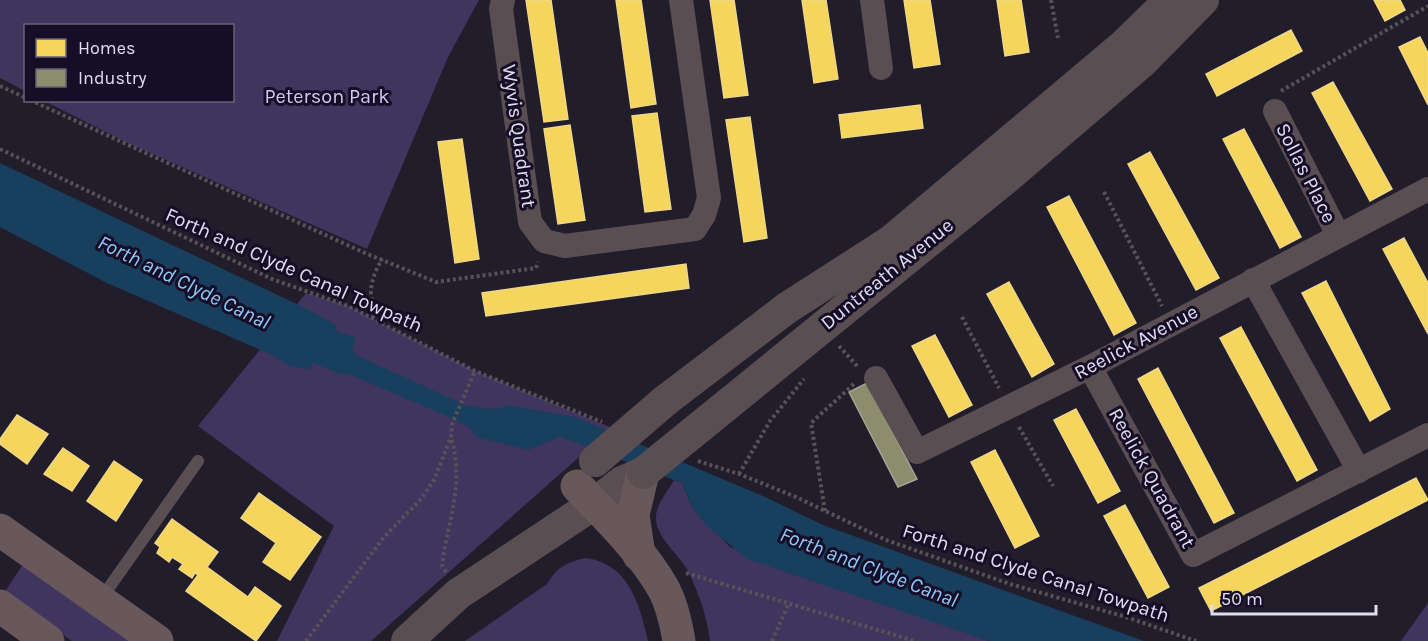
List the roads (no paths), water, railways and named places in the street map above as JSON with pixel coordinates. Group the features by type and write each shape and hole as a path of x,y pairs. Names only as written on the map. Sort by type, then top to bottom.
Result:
{"main road":[{"path":"633,478 633,515 640,557"},
{"path":"589,484 663,588 675,618 679,641"},
{"path":"0,530 101,599 157,641"},
{"path":"0,606 48,641"}],"street":[{"name":"Wyvis Quadrant","path":"503,0 501,9 530,222 544,241 565,246 695,229 704,215 709,198 681,0"},
{"path":"872,0 881,69"},
{"name":"Duntreath Avenue","path":"407,641 458,594 556,528 589,484 666,400 787,308 891,242 1124,45 1170,0"},
{"name":"Duntreath Avenue","path":"589,484 633,478 701,426 1030,157 1142,62 1203,0"},
{"name":"Sollas Place","path":"1275,111 1338,235"},
{"name":"Reelick Avenue","path":"864,376 918,452 1090,366 1338,235 1425,197"},
{"path":"1253,280 1359,471"},
{"name":"Reelick Quadrant","path":"1090,366 1193,555 1428,435"}],"lane":[{"path":"101,599 198,461"}],"water":[{"name":"Forth and Clyde Canal","path":"0,163 307,309 336,325 336,331 356,338 352,348 356,355 463,404 491,409 507,405 575,417 765,497 823,525 1144,641 989,641 747,559 707,526 692,507 682,483 561,437 528,450 476,437 471,429 456,420 348,374 340,374 313,363 309,370 290,366 272,355 107,283 0,227"}],"park label":[{"name":"Peterson Park","path":"327,96"}]}
